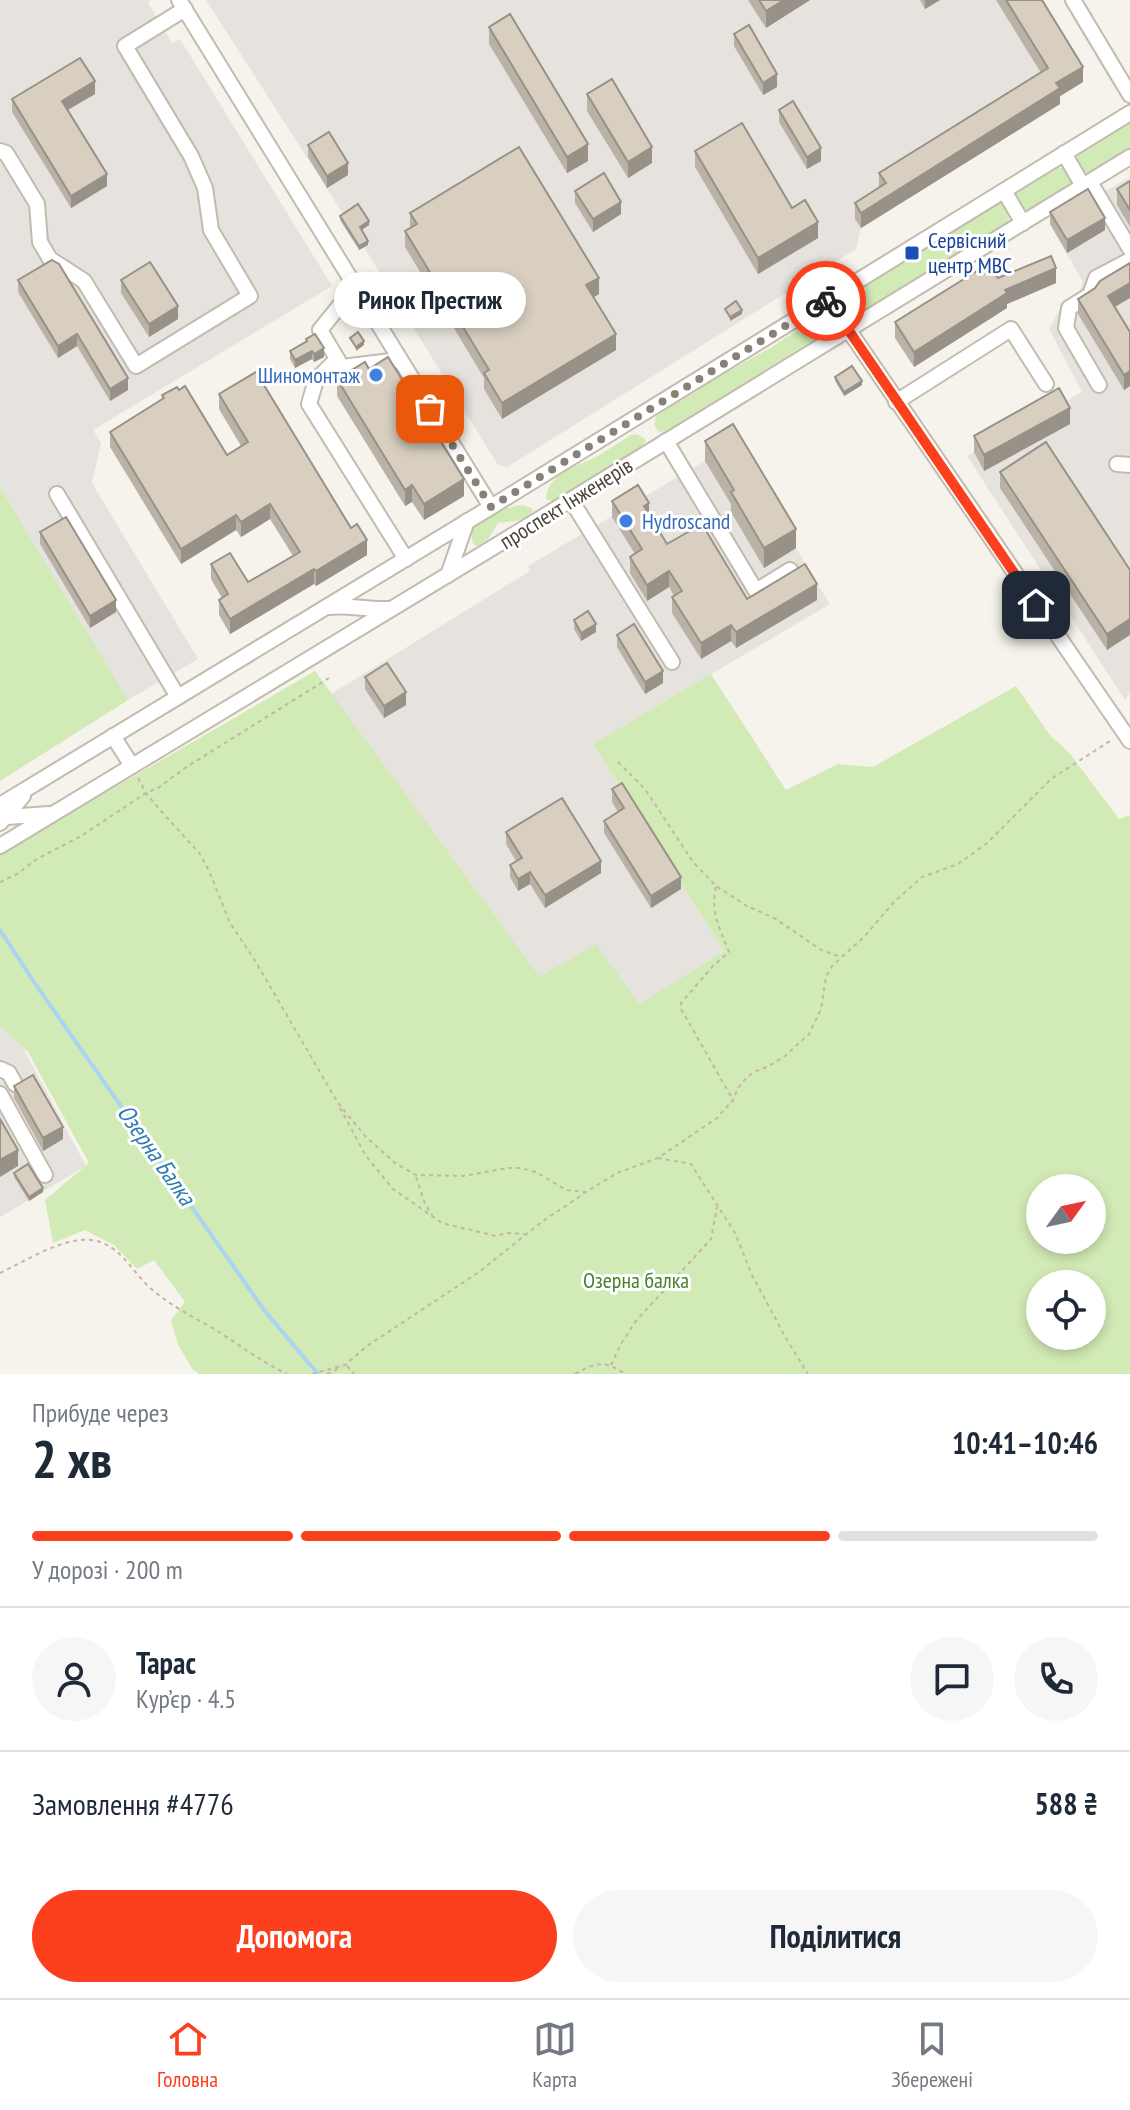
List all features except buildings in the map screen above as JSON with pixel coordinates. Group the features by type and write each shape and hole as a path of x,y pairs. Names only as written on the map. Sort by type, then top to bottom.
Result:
{"street":[{"path":"1073,0 1130,95"},
{"path":"0,151 6,153 37,204 40,242 50,259 84,281 136,366 250,296 211,230 205,188 191,156 125,46 182,5 491,507"},
{"name":"проспект Інженерів","path":"2,815 31,786 1130,113"},
{"path":"1064,153 1130,249"},
{"name":"проспект Інженерів","path":"0,846 1130,157"},
{"path":"1004,191 1023,223"},
{"path":"1099,385 1066,328 1069,308 1090,295 1096,278 1130,260"},
{"path":"355,287 320,330 337,359 342,367 400,360"},
{"path":"828,300 1127,736"},
{"path":"896,402 1011,329 1046,384"},
{"path":"337,359 316,380 309,404 406,559"},
{"path":"666,441 756,591 790,570"},
{"path":"57,494 178,697"},
{"path":"571,500 672,662"},
{"path":"448,575 467,521"},
{"path":"325,608 393,608"},
{"path":"1127,736 1130,713"},
{"path":"113,736 132,766"},
{"path":"2,815 27,817 53,814"},
{"path":"0,1069 9,1073 15,1084"},
{"path":"0,1094 45,1175"}],"path":[{"path":"0,882 81,836 329,678"},
{"path":"327,1374 345,1365 367,1346 479,1272 586,1192 617,1173 658,1158 717,1118 746,1078 798,1047 809,1034 821,1009 826,977 832,966 865,936 893,903 922,877 958,864 986,844 1051,779 1127,736"},
{"path":"618,762 645,789 693,862 716,886 747,906 776,919 821,950 842,957"},
{"path":"132,766 146,793 200,854 230,923 254,959 366,1156 393,1189 442,1223 496,1236 527,1234"},
{"path":"716,886 713,902 715,918 729,952 681,1003 681,1009 733,1100"},
{"path":"338,1103 366,1137 395,1163 416,1175 463,1176 521,1168 536,1172 566,1190 586,1192"},
{"path":"658,1158 691,1164 735,1233 752,1275 808,1374"},
{"path":"416,1175 425,1204 433,1216"},
{"path":"611,1365 635,1322 711,1239 718,1206"},
{"path":"0,1273 58,1245 89,1240 106,1244 168,1303 268,1366 286,1374"},
{"path":"575,1374 593,1364 611,1365 626,1374"},
{"path":"312,1374 345,1365"},
{"path":"345,1365 354,1374"}],"shaded area":[{"path":"0,0 150,0 148,3 172,43 180,39 332,286 93,430 101,443 92,483 198,659 128,700 0,487"},
{"path":"206,0 1032,0 1083,82 861,228 856,249 507,467 498,465 364,247 368,244 345,217"},
{"path":"1130,177 1130,693 1125,700 967,456 1082,392 1049,329 1062,305 1079,293 1083,282 1050,224"},
{"path":"733,444 830,604 593,744 724,951 639,1004 634,999 540,977 331,694 530,571 528,566"},
{"path":"0,1005 86,1166 0,1217"}],"green space":[{"path":"1130,124 1130,149 1089,172 1083,172 1076,162 1079,152"},
{"path":"1057,166 1066,169 1072,183 1028,210 1020,208 1013,192"},
{"path":"999,202 1010,215 1008,222 864,311 856,311 849,300 866,283 906,262 956,226"},
{"path":"814,319 829,320 835,327 666,431 659,432 654,425 656,417 666,408"},
{"path":"636,434 646,441 641,447 574,490 552,501 546,499 548,490 558,477"},
{"path":"0,487 128,700 0,781"},
{"path":"523,505 531,508 533,511 530,515 517,521 498,523 488,539 478,546 474,545 472,536 479,522 496,512"},
{"name":"Озерна балка","path":"315,671 540,977 596,944 639,1004 724,951 593,744 711,674 786,790 838,764 873,767 1016,686 1049,734 1070,754 1119,819 1130,815 1130,1374 197,1374 178,1345 171,1320 185,1302 154,1260 137,1269 114,1245 85,1230 53,1243 45,1200 89,1163 28,1052 0,1026 0,854"}],"waterway":[{"name":"Озерна Балка","path":"0,930 264,1310 318,1374"}],"way so far":[{"path":"430,409 491,507 826,301"}],"place":[{"name":"Сервісний центр МВС","path":"912,253"},
{"name":"Шиномонтаж","path":"376,375"},
{"name":"Ринок Престиж","path":"430,409"},
{"name":"Hydroscand","path":"626,521"}],"route":[{"path":"826,301 1036,605"}]}
